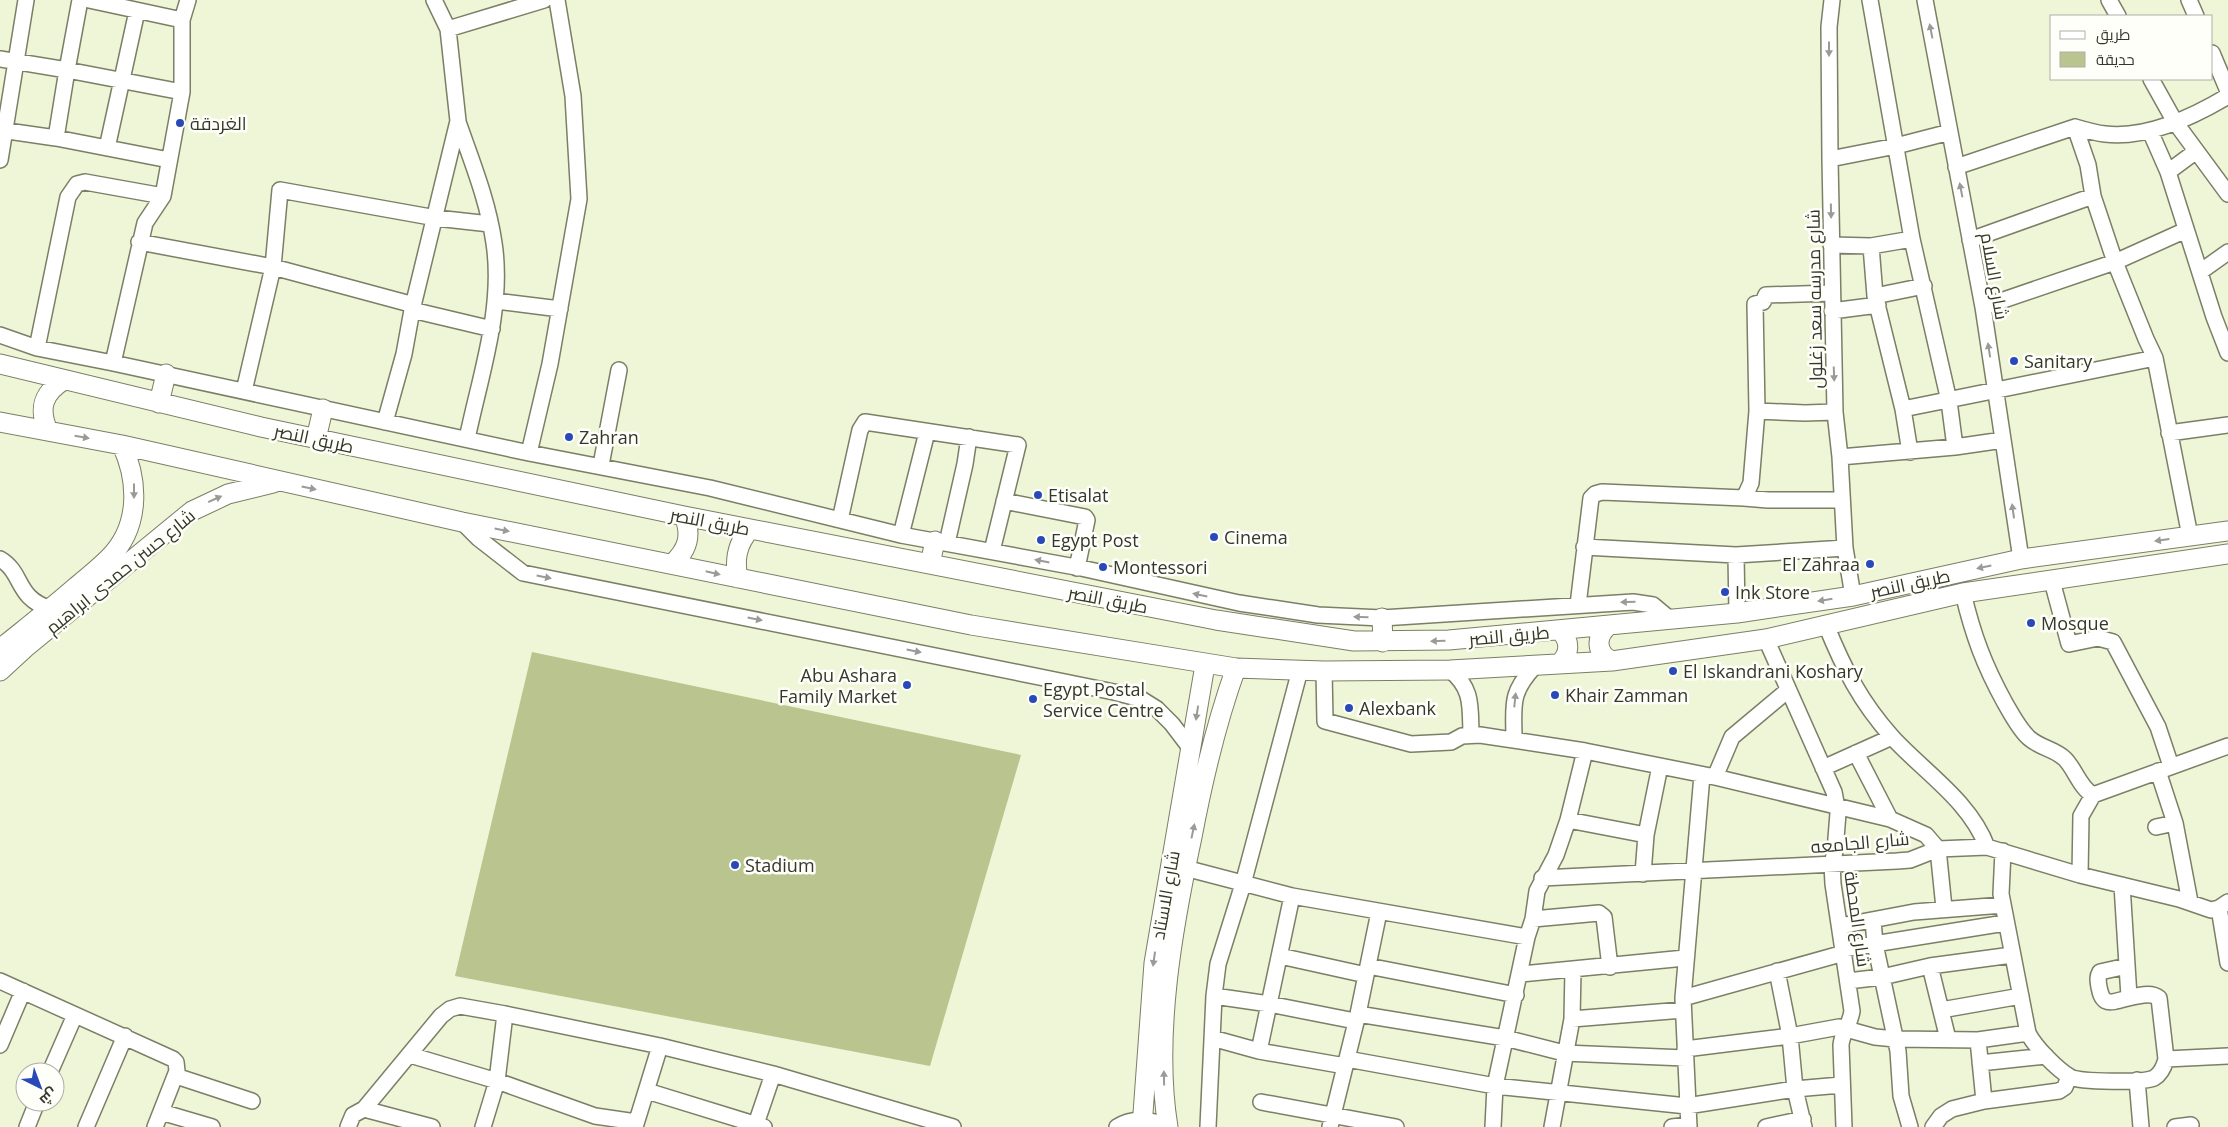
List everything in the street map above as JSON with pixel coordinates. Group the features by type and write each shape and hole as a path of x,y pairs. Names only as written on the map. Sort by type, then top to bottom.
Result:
{"main road":[{"name":"طريق النصر","path":"0,364 316,439 684,516 1216,620 1320,637 1382,642 1449,640 1738,613 1853,596 2021,559 2228,531"},
{"path":"159,403 166,374"},
{"path":"48,431 43,414 46,396 54,386 64,380"},
{"path":"316,439 323,409"},
{"name":"طريق النصر","path":"0,422 122,445 462,522 970,625 1205,665 1236,668 1324,671 1450,670 1612,661 1766,639 1963,593 2228,554"},
{"name":"شارع حسن حمدى ابراهيم","path":"0,671 20,642 51,609 110,557 122,541 130,522 134,503 134,483 130,463 122,445"},
{"name":"شارع حسن حمدى ابراهيم","path":"0,649 20,642 192,511 228,494 253,486 279,482"},
{"path":"672,564 681,556 689,537 688,526 684,516"},
{"path":"738,578 736,557 738,547 750,529"},
{"path":"930,564 941,542"},
{"path":"1382,618 1382,642"},
{"path":"1608,626 1598,642 1602,654 1612,661"},
{"path":"1559,664 1567,654 1568,648 1567,641 1560,630"},
{"name":"شارع الاستاد","path":"1142,1124 1154,963 1205,665"},
{"name":"شارع الاستاد","path":"1168,1127 1164,1101 1165,1028 1172,948 1185,868 1208,756 1236,668"}],"street":[{"path":"0,160 7,60 26,0"},
{"path":"56,138 80,0"},
{"path":"89,0 182,20"},
{"path":"113,363 139,242 145,223 163,196 182,92 182,20 188,0"},
{"path":"434,0 448,29 458,122 487,208 495,244 496,301 492,329 466,439"},
{"path":"448,29 544,0"},
{"path":"529,453 550,364 579,199 573,96 558,0"},
{"name":"شارع مدرسه سعد زغلول","path":"1832,0 1829,27 1835,412 1840,458 1845,548 1853,596"},
{"path":"1870,0 1912,239 1949,401 1954,447"},
{"name":"شارع السلام","path":"1925,0 1983,307 2021,559"},
{"path":"2109,0 2117,15"},
{"path":"2189,0 2196,15"},
{"path":"107,148 137,11"},
{"path":"2213,55 2228,91"},
{"path":"7,60 122,79 182,92"},
{"path":"2152,80 2175,122 2228,194"},
{"path":"1956,167 2075,127 2109,134 2150,131 2211,106 2228,96"},
{"path":"386,422 404,354 413,307 458,122"},
{"path":"2075,127 2088,165 2093,196 2115,262 2155,358 2190,536"},
{"path":"3,130 56,138 169,160"},
{"path":"2150,131 2168,172 2214,317 2228,353"},
{"path":"1830,159 1896,146 1950,132"},
{"path":"2168,172 2196,152"},
{"path":"37,348 68,196 77,184 84,182 163,196"},
{"path":"244,391 273,267 280,190 436,218 490,224"},
{"path":"1970,240 2093,196"},
{"path":"1983,307 2115,262 2186,230"},
{"path":"1831,245 1871,246 1912,239"},
{"path":"139,242 273,267 492,329"},
{"path":"1871,246 1876,300 1903,408 1910,452"},
{"path":"2200,272 2228,252"},
{"path":"1832,311 1924,286"},
{"path":"1744,498 1751,483 1757,411 1755,304 1763,302 1766,295 1832,293"},
{"path":"496,301 560,309"},
{"path":"0,335 37,348 529,453 601,465 710,488 901,535 1077,568 1240,603 1318,615 1382,618 1633,602 1653,605 1671,620"},
{"path":"1903,408 1949,401 1995,389 2155,358"},
{"path":"601,465 619,370"},
{"path":"1757,411 1805,414 1835,412"},
{"path":"840,520 862,424 865,422 1018,445 992,551"},
{"path":"2169,433 2228,425"},
{"path":"901,535 927,432"},
{"path":"941,542 965,464 969,437"},
{"path":"1840,458 1910,452 2003,440"},
{"path":"1578,605 1591,498 1595,494 1602,492 1768,500 1842,500"},
{"path":"1004,501 1085,517 1087,520 1086,528 1077,568"},
{"path":"462,522 478,538 522,573 949,658 1141,699 1172,724 1191,750"},
{"path":"1584,547 1736,555 1845,548"},
{"path":"1736,555 1738,613"},
{"path":"0,559 8,564 32,601 51,609"},
{"path":"2052,581 2069,644 2098,638 2113,642 2158,726 2164,768 2190,902"},
{"path":"1963,593 1972,630 1986,668 2017,723 2034,742 2063,757 2072,766 2088,792 2093,795"},
{"path":"1826,626 1845,671 1858,693 1892,737 1963,808 1976,824 1987,847"},
{"name":"شارع المحطة","path":"1766,639 1838,805 1835,852 1832,864 1852,1010 1848,1028 1841,1039 1841,1085 1844,1127"},
{"path":"1514,740 1514,696 1518,686 1534,666"},
{"path":"1208,1127 1214,996 1218,964 1243,884 1300,670"},
{"path":"1450,670 1460,678 1469,697 1471,734"},
{"path":"1324,671 1325,721 1411,744 1452,742 1462,736 1471,734 1585,751 1708,776 1838,805 1890,819 1926,835 1938,849 1944,908"},
{"path":"1672,1127 1689,1126 1683,1004 1685,958 1693,872 1708,776 1732,737 1788,690"},
{"path":"1823,768 1892,737"},
{"path":"2080,875 2081,816 2093,795 2228,746"},
{"path":"1493,1127 1495,1086 1527,937 1533,919 1537,891 1542,878 1556,855 1568,820 1585,751"},
{"path":"1856,753 1890,819"},
{"path":"1643,874 1646,835 1660,766"},
{"path":"1568,820 1646,835"},
{"path":"2156,827 2175,823"},
{"name":"شارع الجامعه","path":"1542,878 1910,860 1938,849 1987,847 2080,875 2190,902 2211,910 2224,905"},
{"path":"2003,851 2000,884 2005,923 2028,1033 2032,1042 2069,1076 2084,1081 2151,1079 2163,1068 2166,1059 2159,998 2154,994 2106,1001 2101,996 2098,978 2103,970 2127,966"},
{"path":"1185,868 1292,896 1527,937"},
{"path":"2122,885 2128,997"},
{"path":"1259,1051 1292,896"},
{"path":"1840,926 1944,908 2003,905"},
{"path":"2224,905 2228,963"},
{"path":"1331,1121 1357,1018 1380,912"},
{"path":"1533,919 1599,913 1604,917 1610,966"},
{"path":"1872,920 1875,944 1895,1039 1902,1096 1910,1127"},
{"path":"1572,1019 1683,1004 1777,971 1844,951 1875,944 2005,923"},
{"path":"1848,981 1882,977 1930,966 2012,955"},
{"path":"1280,956 1516,995"},
{"path":"1520,974 1685,958"},
{"path":"1930,966 1948,1038"},
{"path":"1552,1127 1564,1053 1572,1019 1573,970"},
{"path":"1766,1127 1804,1123 1795,1089 1790,1036 1777,971"},
{"path":"0,981 173,1059 178,1066 176,1076 155,1127"},
{"path":"0,1045 23,991"},
{"path":"1214,996 1505,1038 1564,1053 1685,1054 1839,1027 1848,1028 1874,1037 1895,1039 1948,1038 1978,1040 2028,1033"},
{"path":"1941,1010 2021,996"},
{"path":"348,1127 353,1115 364,1109 450,1008 460,1006 660,1046 773,1074 953,1127"},
{"path":"483,1127 497,1081 505,1014"},
{"path":"54,1062 75,1015"},
{"path":"86,1127 124,1036"},
{"path":"1212,1038 1259,1051 1495,1086 1557,1094 1687,1106 1795,1089 1841,1085"},
{"path":"1978,1040 1984,1101"},
{"path":"410,1055 497,1081 595,1116 636,1125 660,1046"},
{"path":"1980,1063 2046,1056"},
{"path":"2166,1059 2228,1056"},
{"path":"647,1091 759,1126 773,1074"},
{"path":"176,1076 252,1101"},
{"path":"1936,1125 1946,1112 1952,1109 1984,1101 2059,1091 2065,1087 2069,1076"},
{"path":"2137,1080 2140,1127"},
{"path":"1261,1102 1331,1121 1396,1127"},
{"path":"364,1109 432,1127"},
{"path":"26,1127 33,1112"},
{"path":"161,1112 212,1127"},
{"path":"1116,1127 1132,1120 1142,1124 1156,1121 1168,1127"},
{"path":"2175,1127 2191,1125"}],"green space":[{"name":"Stadium","path":"532,652 1021,755 930,1066 455,976"}],"place":[{"name":"الغردقة","path":"180,123"},
{"name":"Sanitary","path":"2014,361"},
{"name":"Zahran","path":"569,437"},
{"name":"Etisalat","path":"1038,495"},
{"name":"Cinema","path":"1214,537"},
{"name":"Egypt Post","path":"1041,540"},
{"name":"El Zahraa","path":"1870,564"},
{"name":"Montessori","path":"1103,567"},
{"name":"Ink Store","path":"1725,592"},
{"name":"Mosque","path":"2031,623"},
{"name":"El Iskandrani Koshary","path":"1673,671"},
{"name":"Abu Ashara Family Market","path":"907,685"},
{"name":"Khair Zamman","path":"1555,695"},
{"name":"Egypt Postal Service Centre","path":"1033,699"},
{"name":"Alexbank","path":"1349,708"},
{"name":"Stadium","path":"735,865"}]}
